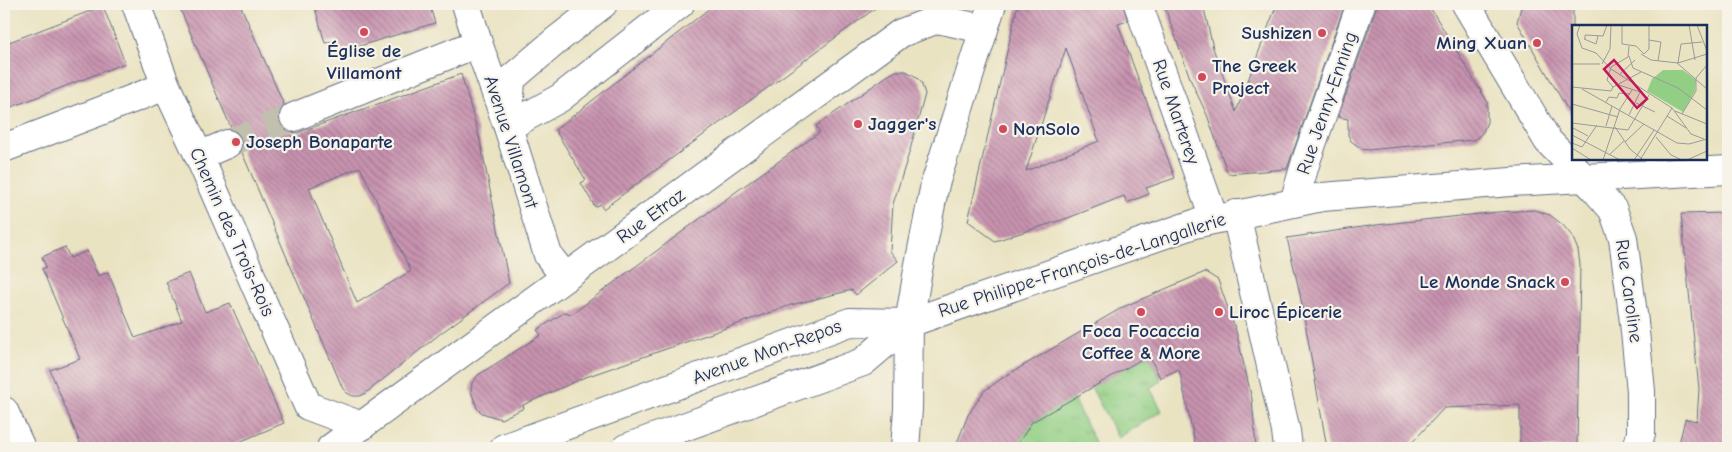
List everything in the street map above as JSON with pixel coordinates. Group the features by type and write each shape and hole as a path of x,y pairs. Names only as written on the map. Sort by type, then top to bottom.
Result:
{"street":[{"name":"Chemin des Trois-Rois","path":"136,4 166,86 200,156 308,406 362,426"},
{"name":"Avenue Villamont","path":"466,4 508,127 548,255 565,276"},
{"path":"508,127 511,79 603,4"},
{"path":"508,127 560,98 680,4"},
{"path":"905,448 908,409 909,323 919,262 935,184 992,4"},
{"name":"Rue Marterey","path":"1138,4 1225,217 1284,422 1288,448"},
{"name":"Rue Jenny-Enning","path":"1294,202 1307,158 1361,4"},
{"name":"Rue Caroline","path":"1466,4 1548,141 1613,210 1623,238 1641,391 1641,433 1638,448"},
{"name":"Rue Etraz","path":"331,448 900,33 938,19 983,29"},
{"path":"294,116 478,43"},
{"path":"4,148 166,86"},
{"path":"200,156 227,144"},
{"name":"Rue Philippe-François-de-Langallerie","path":"909,323 1194,224 1294,202 1322,197 1511,182 1728,170"},
{"name":"Avenue Mon-Repos","path":"504,448 850,322 909,323"},
{"path":"626,448 863,362 909,323"},
{"path":"4,412 21,448"}],"green space":[{"path":"1149,356 1160,378 1160,381 1150,388 1162,411 1118,438 1091,387"},
{"path":"1072,397 1095,442 1094,448 1015,448 1032,422"}],"building":[{"path":"178,4 240,4 284,105 279,114 280,123 284,129 291,132 297,133 461,74 479,136 509,283 441,333 366,393 360,396 353,396 347,393 343,389 241,150 243,145 242,138 237,132 232,130","holes":["360,167 411,271 357,303 309,188"]},
{"name":"Église de Villamont","path":"328,4 429,4 435,23 340,52 336,40 325,43 315,8"},
{"path":"715,4 881,4 603,209 600,204 595,207 581,183 586,180 555,130"},
{"path":"1018,4 1123,4 1128,21 1118,24 1175,178 1146,188 1149,194 1127,203 1124,196 1068,218 995,241 968,221","holes":["1066,48 1099,141 1026,171"]},
{"path":"1164,4 1203,4 1213,48 1236,112 1277,4 1345,4 1287,169 1228,174 1207,115 1191,81"},
{"path":"1376,4 1428,4 1487,101 1487,122 1483,132 1478,137 1473,140 1368,150 1362,149 1351,141 1348,135 1348,119 1338,117 1376,9"},
{"path":"1522,4 1573,4 1572,117 1517,22"},
{"path":"103,6 125,63 4,110 4,44"},
{"path":"896,71 906,71 915,76 921,82 925,94 893,204 890,251 898,261 856,295 852,290 791,305 583,378 523,405 524,408 501,419 482,413 477,408 471,391 472,383 478,375 541,335 537,330 565,312 572,314 737,191 820,132 816,126"},
{"path":"1535,210 1550,215 1563,225 1572,236 1578,250 1580,265 1577,448 1520,448 1520,405 1444,408 1407,448 1327,448 1300,294 1287,238 1376,225"},
{"path":"1728,213 1728,448 1678,448 1685,419 1697,421 1699,389 1681,214"},
{"path":"65,247 70,258 87,251 98,276 108,272 135,338 182,321 166,282 189,273 205,312 230,303 284,423 225,448 82,448 50,370 80,359 42,269 46,267 42,257"},
{"path":"1205,272 1218,280 1236,331 1252,399 1256,448 1196,448 1179,369 1160,378 1149,355 1032,422 1015,448 955,448 968,415 984,391 1004,377 1123,307"}],"tunnel":[{"path":"227,144 294,117"}],"place":[{"name":"Église de Villamont","path":"364,32"},
{"name":"Sushizen","path":"1322,33"},
{"name":"Ming Xuan","path":"1537,43"},
{"name":"The Greek Project","path":"1202,77"},
{"name":"Jagger's","path":"858,124"},
{"name":"NonSolo","path":"1003,129"},
{"name":"Joseph Bonaparte","path":"236,142"},
{"name":"Le Monde Snack","path":"1565,282"},
{"name":"Foca Focaccia Coffee & More","path":"1141,312"},
{"name":"Liroc Épicerie","path":"1219,312"}]}
